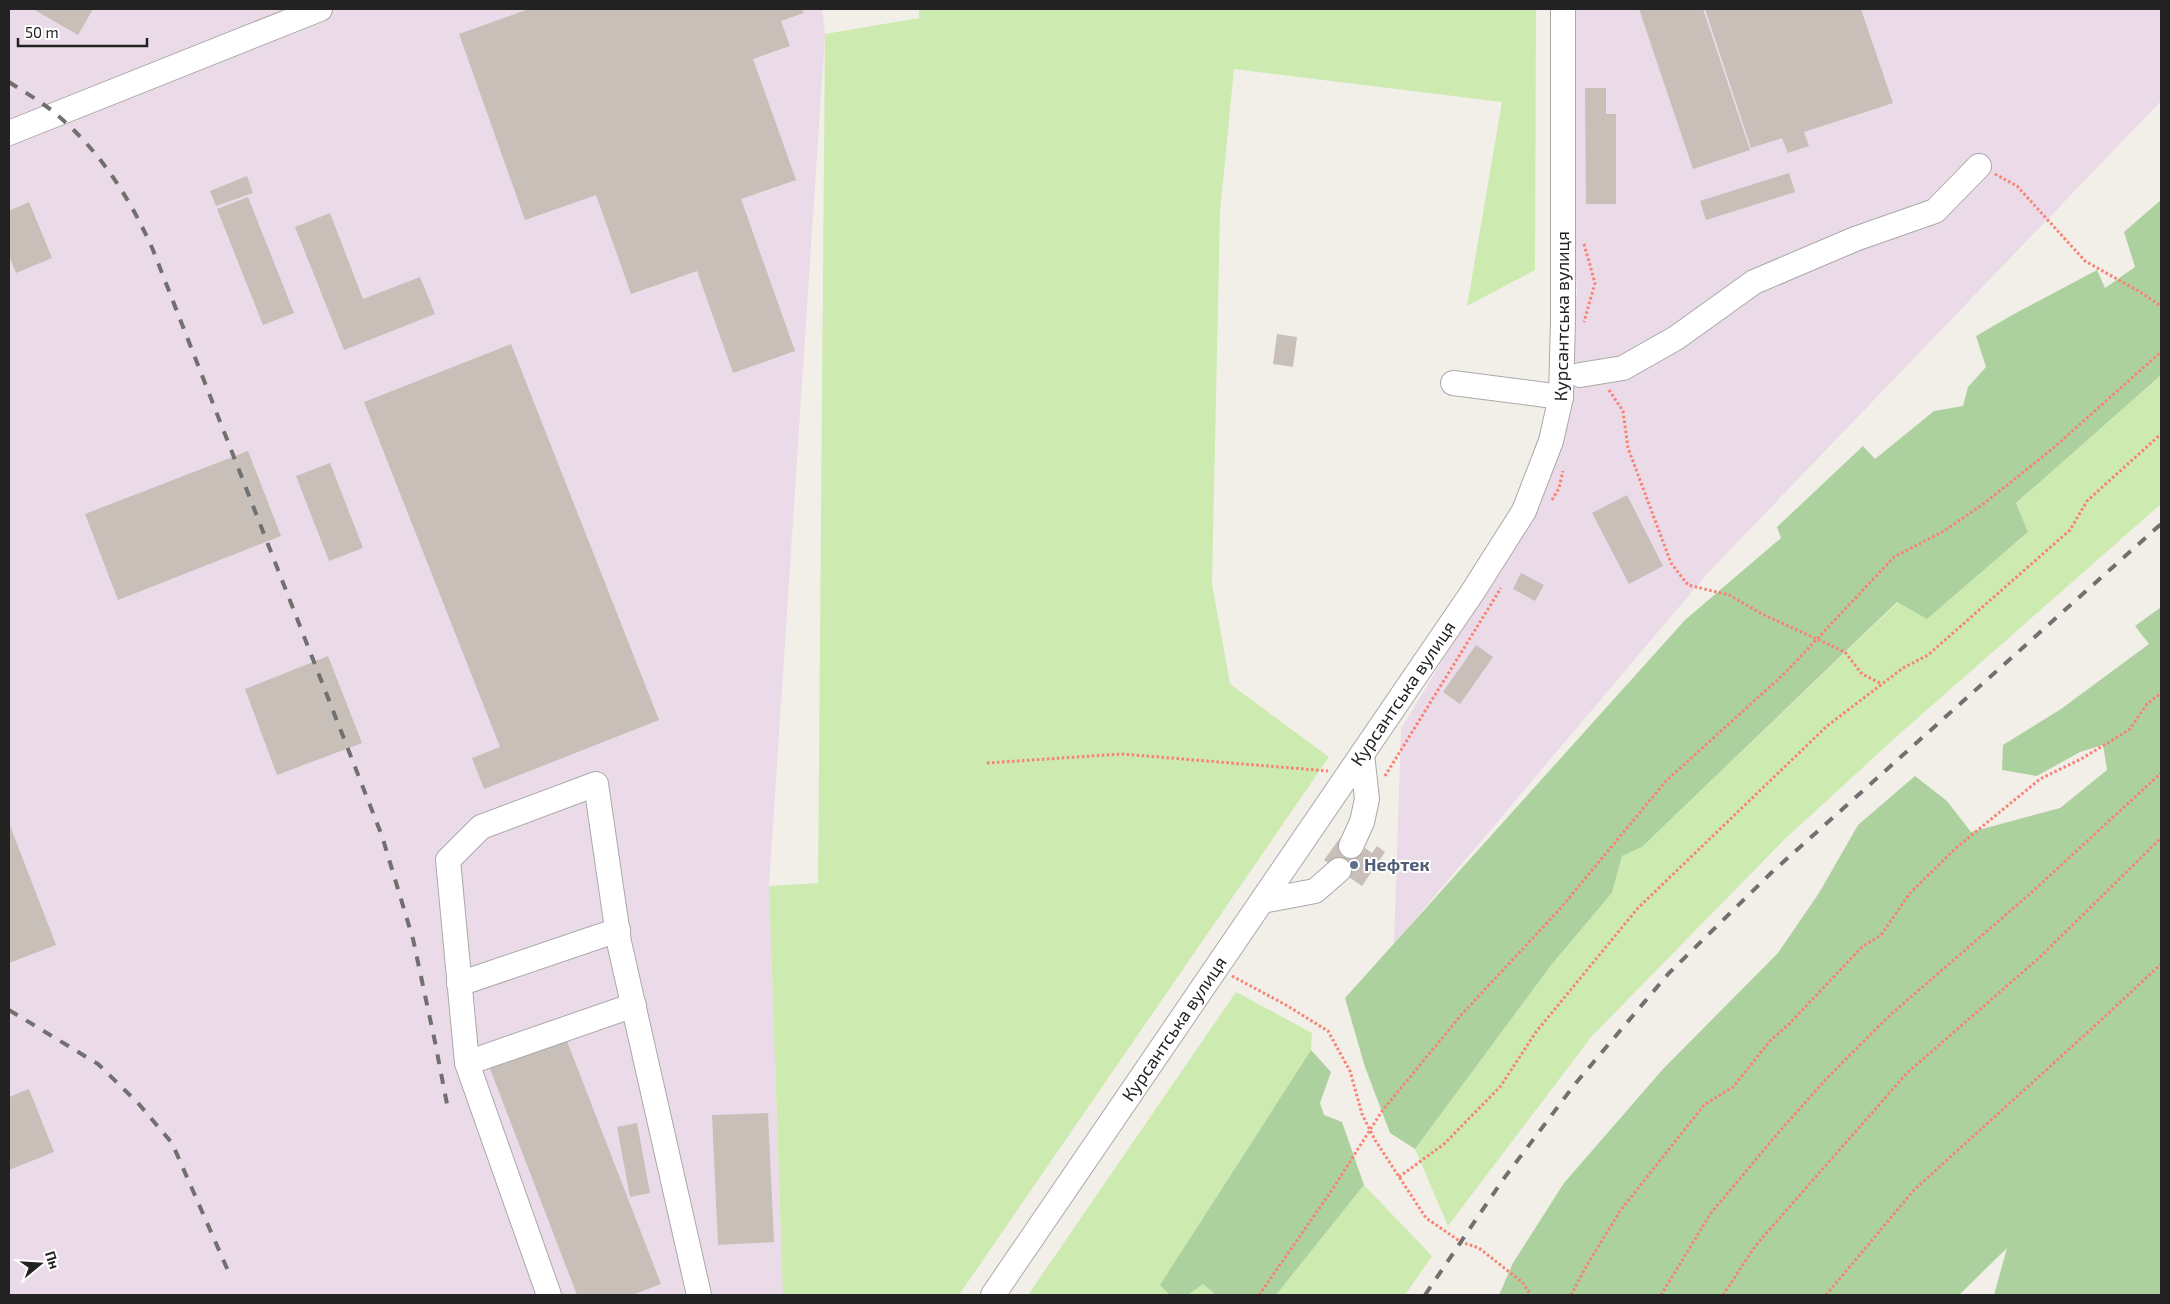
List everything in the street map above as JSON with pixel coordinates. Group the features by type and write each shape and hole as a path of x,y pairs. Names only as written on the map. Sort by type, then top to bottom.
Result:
{"street":[{"path":"9,132 320,9"},
{"name":"Курсантська вулиця","path":"993,1295 1472,593 1524,511 1551,441 1561,397 1563,320 1563,9"},
{"path":"1589,374 1623,368 1668,342 1754,282 1855,238 1935,210 1979,166"},
{"path":"1453,383 1561,397"},
{"path":"1351,846 1362,822 1367,799 1356,764"},
{"path":"550,1295 467,1063 448,860 481,827 596,784 618,930 699,1295"},
{"path":"1262,901 1315,891 1339,870"},
{"path":"459,984 618,930"},
{"path":"467,1063 634,1005"}],"path":[{"path":"1979,166 2017,186 2085,261 2161,306"},
{"path":"1259,1295 1332,1190 1382,1111 1462,1014 1559,910 1666,781 1786,672 1894,557 1944,531 1982,505 2051,450 2161,352"},
{"path":"1589,374 1623,411 1628,448 1671,564 1688,585 1729,595 1762,614 1845,652 1862,674 1882,684"},
{"path":"1399,1177 1444,1144 1500,1087 1536,1032 1638,908 1827,726 1903,668 1928,655 2070,530 2087,501 2161,434"},
{"path":"1572,1295 1587,1265 1620,1211 1704,1105 1733,1087 1754,1064 1770,1041 1789,1024 1862,947 1882,935 1910,893 1956,848 2040,779 2081,759 2129,730 2148,704 2161,694"},
{"path":"987,763 1122,754 1356,764"},
{"path":"1661,1295 1711,1213 1827,1078 1889,1016 2032,892 2161,773"},
{"path":"1723,1295 1756,1245 1907,1073 2039,958 2161,838"},
{"path":"1826,1295 1914,1190 2100,1022 2161,964"},
{"path":"1216,967 1286,1005 1328,1032 1350,1071 1362,1114 1370,1130 1426,1218 1461,1242 1479,1248 1522,1282 1531,1295"}],"shaded area":[{"path":"9,9 822,9 825,34 769,886 783,1295 9,1295"},
{"path":"1561,9 2161,9 2161,101 1707,574 1394,944 1401,729 1549,484 1577,294"}],"green space":[{"path":"919,9 1536,9 1535,270 1467,306 1502,102 1234,69 1220,212 1212,583 1230,684 1329,757 959,1295 783,1295 769,886 818,883 825,34 919,18"},
{"path":"2161,200 2161,375 2016,503 2028,532 1927,619 1897,602 1642,847 1622,856 1612,893 1552,964 1415,1149 1390,1133 1365,1067 1345,998 1685,620 1781,538 1777,527 1863,446 1875,459 1934,411 1963,406 1968,387 1986,367 1976,336 2097,270 2105,288 2135,267 2124,232"},
{"path":"2161,375 2161,504 1896,737 1785,839 1592,1036 1448,1226 1415,1149 1552,964 1612,893 1622,856 1642,847 1898,602 1927,619 2028,532 2016,503"},
{"path":"2161,607 2161,1295 1994,1295 2007,1248 1959,1295 1499,1295 1513,1263 1564,1183 1663,1069 1778,953 1819,893 1858,825 1915,776 1947,801 1971,832 2060,808 2107,770 2103,745 2080,752 2037,776 2002,770 2003,745 2061,709 2149,644 2135,626"},
{"path":"1236,992 1312,1033 1311,1050 1161,1284 1170,1295 1028,1295"},
{"path":"1311,1050 1331,1072 1320,1103 1324,1115 1342,1122 1364,1185 1276,1295 1216,1295 1203,1284 1188,1295 1170,1295 1160,1285"},
{"path":"1364,1185 1432,1256 1405,1295 1276,1295"},
{"path":"1203,1284 1216,1295 1188,1295"}],"building":[{"path":"33,9 93,9 78,35"},
{"path":"529,9 802,9 804,13 781,21 790,46 753,59 796,180 741,199 795,351 733,373 697,271 631,294 596,195 525,220 459,34"},
{"path":"1639,9 1703,9 1750,150 1693,169"},
{"path":"1705,9 1861,9 1893,103 1804,132 1809,146 1788,153 1782,138 1751,148"},
{"path":"1585,88 1606,88 1606,114 1616,114 1616,204 1586,204"},
{"path":"1789,173 1795,192 1706,220 1700,201"},
{"path":"247,176 253,193 216,206 210,191"},
{"path":"248,197 294,313 263,325 217,209"},
{"path":"29,202 52,258 16,273 9,256 9,211"},
{"path":"330,213 363,299 420,277 435,314 344,350 295,227"},
{"path":"1277,334 1297,337 1293,367 1273,364"},
{"path":"511,344 659,720 484,789 472,758 500,747 364,402"},
{"path":"248,451 281,536 118,600 85,514"},
{"path":"330,463 363,548 329,561 296,476"},
{"path":"1627,495 1663,566 1629,584 1592,513"},
{"path":"1521,573 1544,585 1535,601 1513,589"},
{"path":"1476,645 1493,657 1460,704 1443,692"},
{"path":"328,656 362,743 277,775 245,689"},
{"path":"9,823 56,945 9,963"},
{"name":"Нефтек","path":"1340,838 1362,853 1365,848 1372,853 1377,846 1385,852 1362,886 1324,860"},
{"path":"565,1036 661,1284 632,1295 577,1295 489,1066"},
{"path":"29,1089 54,1152 9,1170 9,1097"},
{"path":"768,1113 774,1242 718,1245 712,1115"},
{"path":"637,1123 650,1193 630,1197 617,1127"}],"railway":[{"path":"9,82 51,110 72,128 100,160 124,194 153,250 382,836 413,939 447,1104"},
{"path":"1425,1295 1502,1181 1575,1084 1669,973 1771,873 2161,524"},
{"path":"9,1010 98,1064 138,1103 172,1143 229,1273"}],"place":[{"name":"Нефтек","path":"1354,865"}]}
